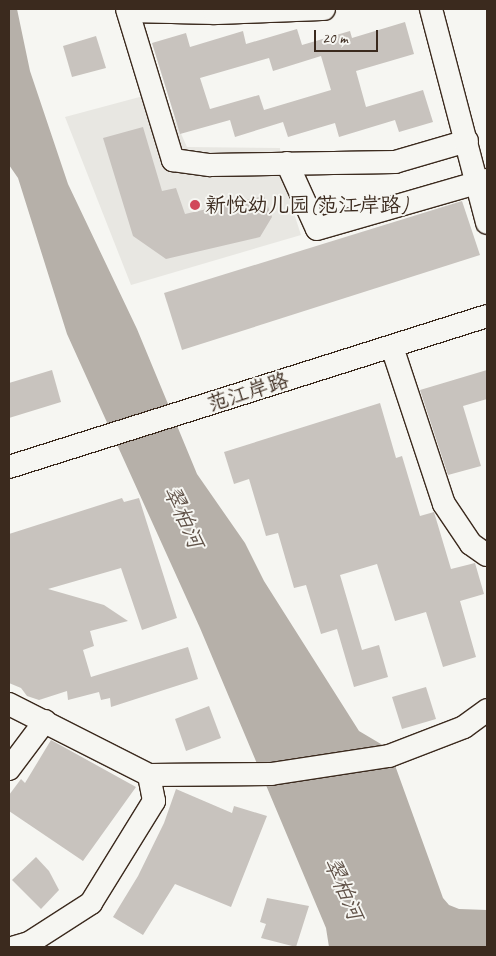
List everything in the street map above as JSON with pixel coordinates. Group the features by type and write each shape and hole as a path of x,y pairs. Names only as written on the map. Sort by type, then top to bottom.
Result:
{"street":[{"path":"324,9 215,13 128,10 173,160 210,165 394,162 467,141"},
{"path":"431,9 467,141 482,182 487,223"},
{"path":"287,163 317,229 482,182"},
{"name":"范江岸路","path":"9,467 487,316"},
{"path":"392,347 444,504 471,544 487,555"},
{"path":"9,704 149,776 282,772 389,756 464,727 487,710"},
{"path":"9,769 45,721"},
{"path":"15,947 28,942 91,903 154,801 149,776"}],"shaded area":[{"name":"新悦幼儿园(范江岸路)","path":"162,91 187,147 280,148 282,176 301,235 131,285 65,117"}],"water":[{"name":"翠柏河","path":"9,9 17,9 30,71 68,184 137,329 197,474 245,543 264,581 359,731 386,747 392,757 443,898 449,905 459,909 487,910 487,947 329,947 326,928 200,628 67,334 18,178 9,165"}],"building":[{"path":"405,22 414,54 356,71 366,107 423,90 433,122 399,132 395,120 339,137 335,123 288,137 283,122 235,137 230,120 180,134 152,43 186,33 190,47 243,31 246,44 297,29 302,45 350,31 352,38","holes":["321,56 331,90 264,110 259,95 210,109 200,78 269,58 273,71"]},
{"path":"96,36 106,68 72,77 63,46"},
{"path":"143,127 162,191 176,188 185,214 264,196 272,217 260,237 166,259 133,236 103,138"},
{"path":"462,201 480,255 182,350 164,293"},
{"path":"52,370 61,402 9,418 9,383"},
{"path":"487,370 487,399 463,406 481,466 448,475 420,390"},
{"path":"380,403 396,458 402,456 420,516 434,512 451,569 475,563 484,594 460,601 476,657 443,667 426,612 395,621 377,564 340,575 362,650 379,645 388,677 354,687 337,629 321,634 306,585 294,588 278,533 266,536 249,479 234,484 224,452"},
{"path":"122,498 124,502 139,498 177,618 142,630 121,568 48,589 104,605 128,621 90,631 94,646 83,650 91,677 188,647 198,679 111,707 110,698 101,700 99,692 68,700 67,691 39,700 27,696 21,688 9,683 9,534"},
{"path":"426,687 436,719 402,729 392,697"},
{"path":"209,706 221,738 186,751 175,719"},
{"path":"51,740 136,787 83,861 9,811 9,795 21,779 25,783"},
{"path":"176,789 232,813 234,806 267,816 231,907 175,884 143,935 113,917 138,876 164,823"},
{"path":"36,857 49,871 59,890 41,909 12,880"},
{"path":"267,898 309,906 296,947 261,938 266,924 260,922"}],"place":[{"name":"新悦幼儿园(范江岸路)","path":"195,205"}]}
